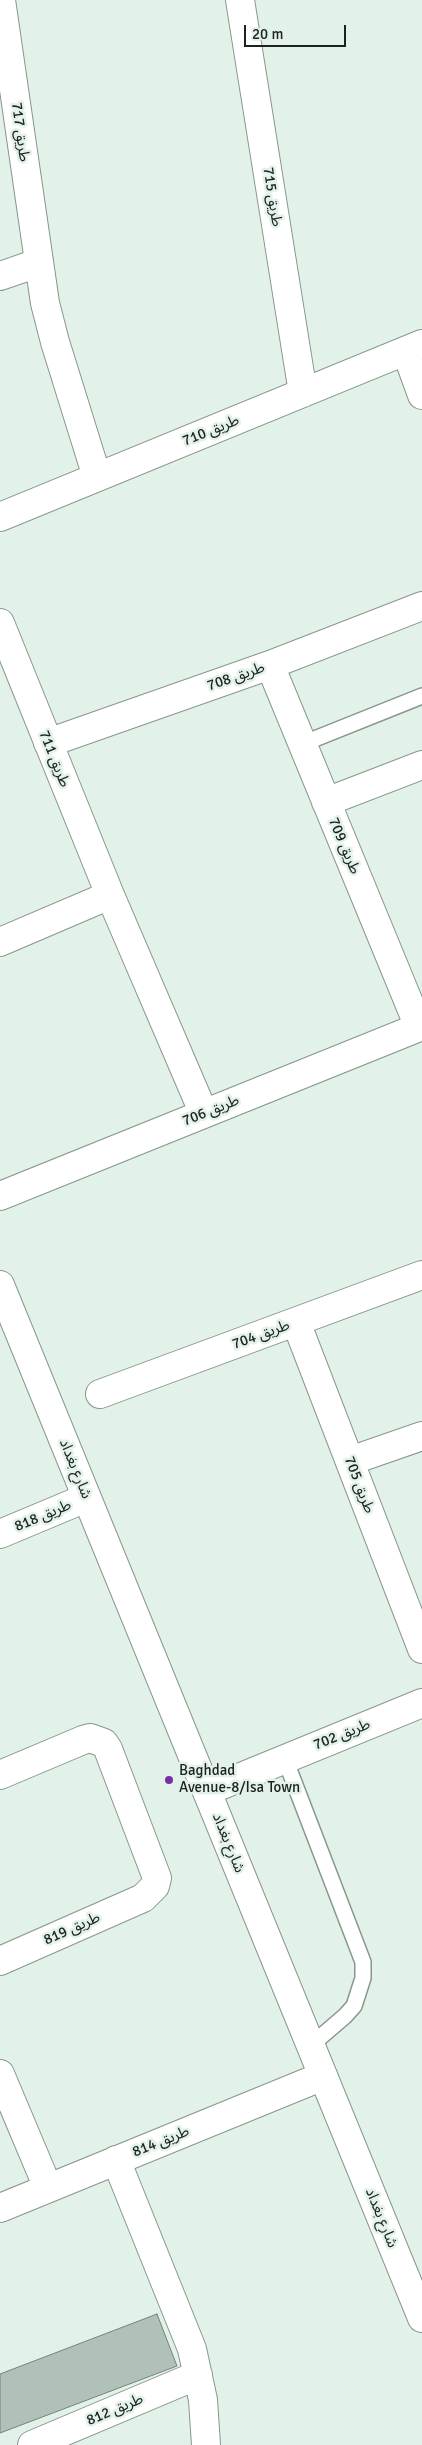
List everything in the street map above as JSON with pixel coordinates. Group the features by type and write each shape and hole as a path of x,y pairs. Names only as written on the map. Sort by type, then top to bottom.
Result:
{"street":[{"name":"طريق 717","path":"1,0 38,263 55,342 97,477"},
{"name":"طريق 715","path":"240,0 303,393"},
{"path":"0,276 38,263"},
{"path":"414,348 422,395"},
{"name":"طريق 710","path":"0,517 414,348"},
{"name":"طريق 708","path":"48,743 270,665 422,606"},
{"name":"طريق 711","path":"0,623 110,895 204,1114"},
{"name":"طريق 709","path":"270,665 421,1026"},
{"path":"326,802 422,765"},
{"path":"0,942 110,895"},
{"name":"طريق 706","path":"0,1196 421,1026"},
{"name":"طريق 704","path":"100,1394 422,1276"},
{"name":"شارع بغداد","path":"1,1291 422,2318"},
{"name":"طريق 705","path":"296,1322 422,1649"},
{"path":"350,1461 422,1436"},
{"name":"طريق 818","path":"0,1534 86,1498"},
{"name":"طريق 702","path":"206,1791 422,1703"},
{"name":"طريق 819","path":"0,1775 83,1740 97,1739 108,1749 156,1870 157,1878 155,1886 143,1898 0,1961"},
{"path":"0,2074 48,2188"},
{"name":"طريق 814","path":"0,2208 323,2076"},
{"path":"116,2160 192,2349 198,2375 206,2445"},
{"name":"طريق 812","path":"32,2445 198,2375"}],"lane":[{"path":"302,744 422,696"},
{"path":"285,1759 363,1962 360,1994 354,2006 310,2046"}],"building":[{"path":"157,2314 177,2366 0,2433 0,2374"}],"place":[{"name":"Baghdad Avenue-8/Isa Town","path":"169,1780"}]}
